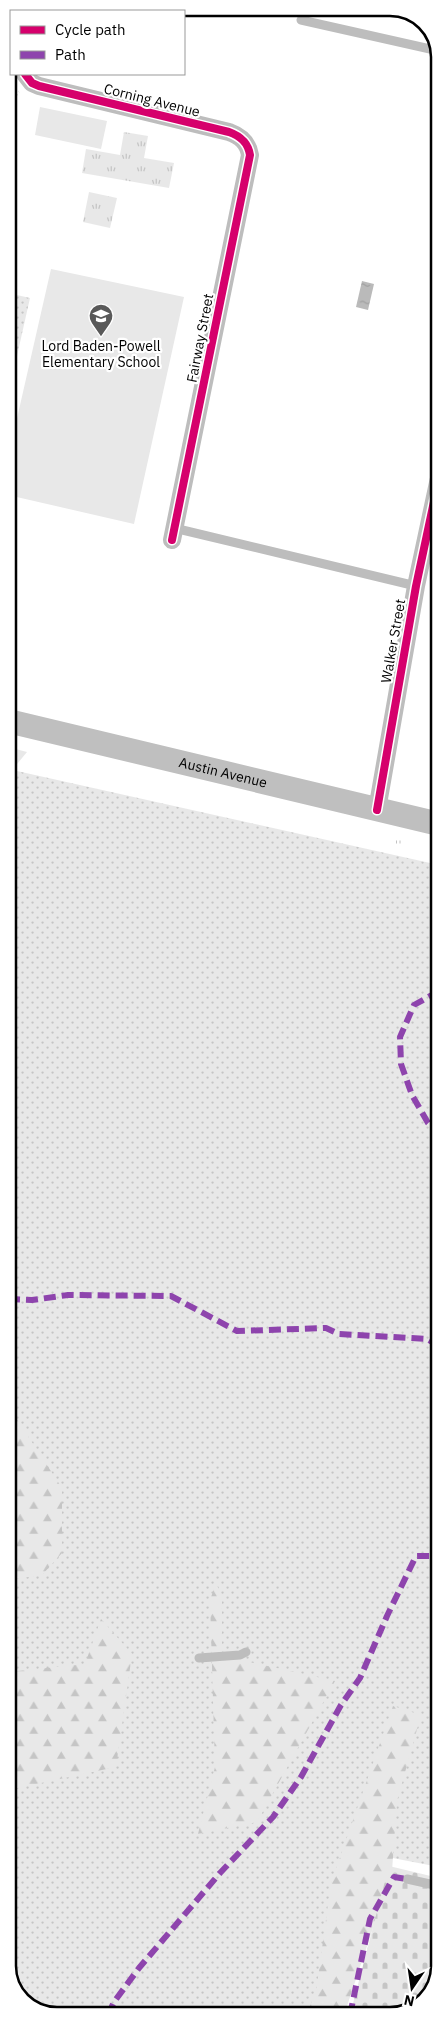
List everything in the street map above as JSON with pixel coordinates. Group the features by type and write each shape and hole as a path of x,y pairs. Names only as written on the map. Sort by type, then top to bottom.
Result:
{"main road":[{"name":"Austin Avenue","path":"16,723 431,822"}],"street":[{"name":"Corning Avenue","path":"24,79 39,86 229,132 238,135 245,142"},
{"name":"Fairway Street","path":"173,534 250,155 249,148 245,142"},
{"name":"Walker Street","path":"377,810 416,586 431,516"}],"lane":[{"path":"301,20 430,50"},
{"path":"173,534 416,586"},
{"path":"199,1658 240,1655 246,1652"},
{"path":"407,1879 431,1884"}],"path":[{"path":"16,90 24,79"},
{"path":"396,842 403,842"}],"green space":[{"path":"40,107 107,121 101,149 35,135"},
{"path":"124,132 148,136 144,158 174,163 169,188 82,173 86,149 120,155"},
{"path":"89,192 117,198 110,228 83,222"},
{"path":"51,269 184,297 134,524 16,497 16,423"},
{"path":"16,295 30,298 16,360"},
{"path":"16,749 27,752 16,765"},
{"path":"16,771 431,863 431,1865 372,1854 336,2007 55,2007 42,2004 30,1996 18,1979 16,1965"},
{"path":"16,1418 62,1488 62,1553 42,1575 16,1579"},
{"path":"216,1583 222,1597 222,1656 335,1681 257,1822 198,1834 215,1767 210,1600"},
{"path":"101,1619 132,1654 116,1767 16,1788 16,1671 85,1664"},
{"path":"393,1706 421,1715 397,1801 392,1871 347,2007 309,2007 316,1992 331,1883"},
{"path":"389,1866 431,1876 431,1965 429,1979 422,1991 403,2005 352,2007"}],"water":[{"path":"362,281 374,284 368,310 356,307"}],"marked path":[{"path":"431,995 414,1005 400,1037 401,1064 412,1095 431,1126"},
{"path":"16,1299 32,1300 68,1295 171,1296 237,1331 326,1328 339,1334 427,1339 431,1341"},
{"path":"112,2007 139,1968 220,1873 273,1817 301,1777 341,1705 360,1678 416,1556 431,1556"},
{"path":"352,2007 370,1919 394,1877 407,1879"}],"cycle path":[{"path":"26,75 32,83 39,86 229,132 243,140 249,150 250,155 172,540"},
{"path":"377,810 416,586 431,516"}],"place":[{"name":"Lord Baden-Powell Elementary School","path":"101,337"}]}
